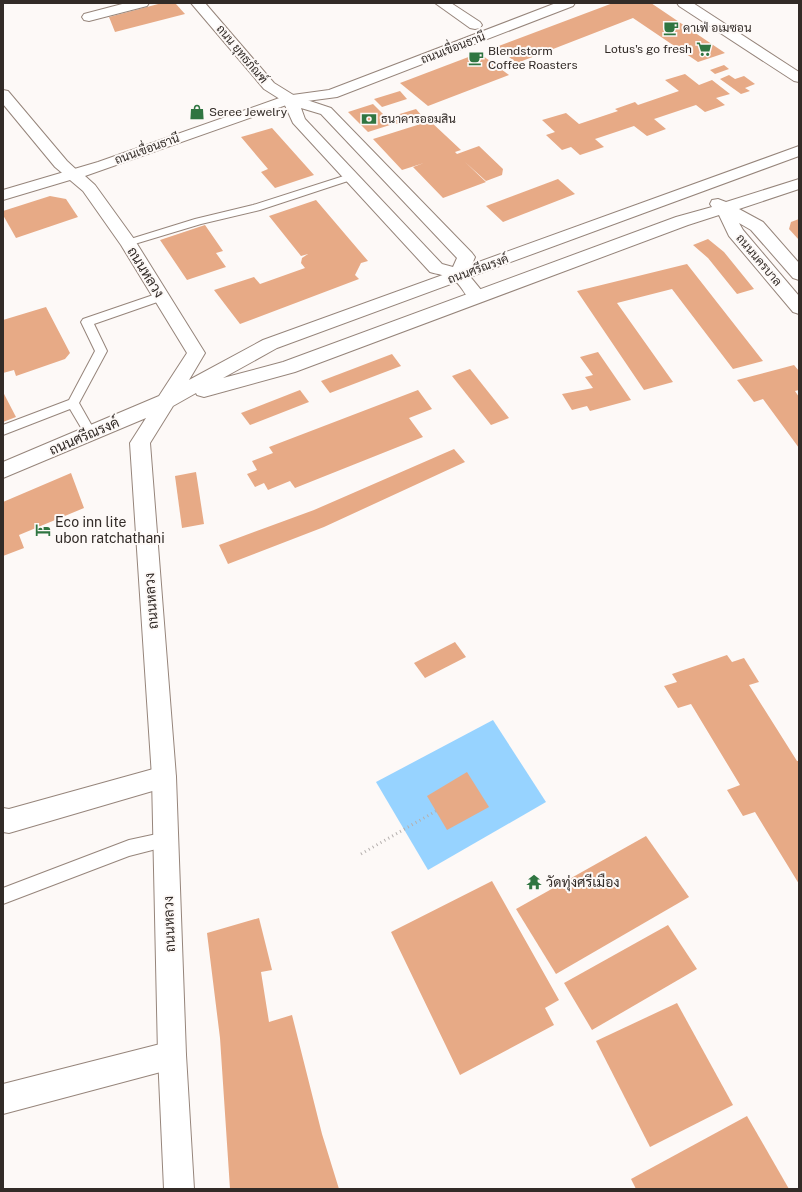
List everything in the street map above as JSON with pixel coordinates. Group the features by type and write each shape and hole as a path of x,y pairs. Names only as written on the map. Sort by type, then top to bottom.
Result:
{"street":[{"path":"89,18 142,3"},
{"name":"ถนน ยุทธภัณฑ์","path":"198,3 269,86 290,99 326,111 331,116 466,257 460,275"},
{"path":"442,3 490,34"},
{"name":"ถนนเขื่อนธานี","path":"445,36 530,3"},
{"name":"ถนนเขื่อนธานี","path":"290,99 332,94 568,3"},
{"path":"684,3 799,78"},
{"name":"ถนนเขื่อนธานี","path":"3,195 104,165 290,99 318,83"},
{"name":"ถนนหลวง","path":"3,94 61,164 89,188 128,243 196,352 140,443 164,777 172,1055 179,1189"},
{"path":"290,99 298,120 436,268 460,275 477,296"},
{"name":"ถนนศรีณรงค์","path":"3,470 164,402 270,344 799,152"},
{"name":"ถนนศรีณรงค์","path":"164,402 288,367 682,221 799,184"},
{"name":"ถนนนครบาล","path":"701,188 724,208 757,226 799,274"},
{"name":"ถนนนครบาล","path":"724,208 735,232 799,308"},
{"path":"3,820 9,821 164,777"},
{"path":"3,1100 172,1055"}],"lane":[{"path":"128,243 199,221 256,208 350,177"},
{"path":"3,430 73,403 101,350 87,322 162,296"},
{"path":"73,403 90,433"},
{"path":"3,896 129,848 166,840"}],"path":[{"path":"361,854 436,811"}],"water":[{"path":"493,720 546,802 428,870 376,782"}],"building":[{"path":"162,3 176,4 185,14 115,32 109,17"},
{"path":"613,3 651,3 725,53 698,62 633,18 517,63 496,47"},
{"path":"479,53 509,75 428,106 400,83"},
{"path":"724,65 729,69 715,74 710,70"},
{"path":"685,74 699,85 712,80 730,94 716,98 725,105 705,112 696,105 654,119 666,129 647,136 634,126 595,139 604,147 580,155 571,147 562,150 546,135 555,132 542,120 566,113 579,124 618,111 615,109 635,102 638,105 679,91 665,80"},
{"path":"729,75 735,79 744,76 755,84 745,88 750,91 741,94 720,79"},
{"path":"400,91 407,99 382,107 374,99"},
{"path":"373,104 393,124 368,132 348,112"},
{"path":"416,109 422,116 397,124 390,117"},
{"path":"430,121 461,150 455,152 457,154 479,146 503,169 502,175 486,181 465,162 486,182 443,198 413,167 424,163 402,170 373,139"},
{"path":"272,128 314,175 275,188 261,172 268,169 241,137"},
{"path":"558,179 575,194 503,222 486,206"},
{"path":"50,196 66,199 78,217 16,238 3,215 3,211"},
{"path":"316,200 368,261 361,263 355,275 359,279 240,324 214,290 254,277 260,284 305,268 301,263 302,258 308,254 301,256 269,216"},
{"path":"799,219 799,240 789,229 791,222"},
{"path":"205,225 223,251 216,253 226,267 187,280 160,240"},
{"path":"708,239 724,252 754,289 737,294 708,258 693,245"},
{"path":"687,264 763,361 733,369 672,289 617,303 673,382 644,390 577,291"},
{"path":"46,307 70,353 65,359 16,376 14,370 3,373 3,320"},
{"path":"598,352 631,400 590,411 587,406 572,410 562,394 593,388 585,377 593,375 580,357"},
{"path":"392,354 401,366 330,393 321,381"},
{"path":"794,365 799,371 799,390 795,391 799,397 799,448 763,399 754,402 737,380"},
{"path":"470,369 509,418 491,425 452,376"},
{"path":"300,390 309,402 250,425 241,413"},
{"path":"418,390 432,409 409,418 423,437 295,488 290,481 268,490 264,483 255,487 247,474 257,470 252,461 273,453 269,447"},
{"path":"3,392 16,417 3,422"},
{"path":"454,449 465,462 324,527 228,564 219,545 314,510"},
{"path":"196,472 204,524 182,528 175,476"},
{"path":"71,473 84,508 19,535 24,548 3,556 3,502"},
{"path":"455,642 466,657 425,678 414,663"},
{"path":"727,655 732,662 744,658 759,682 749,685 797,761 799,761 799,884 755,812 743,816 727,790 740,785 691,704 678,708 664,686 677,682 672,674"},
{"path":"467,772 489,807 447,830 427,796"},
{"path":"646,836 689,897 556,974 516,909"},
{"path":"492,881 559,1000 545,1008 554,1025 460,1075 391,932"},
{"path":"259,918 272,970 261,972 269,1022 292,1015 322,1134 339,1189 230,1189 220,1038 207,933"},
{"path":"668,925 697,969 592,1030 564,983"},
{"path":"677,1003 733,1105 650,1147 596,1041"},
{"path":"747,1116 789,1189 636,1189 631,1179"}],"place":[{"name":"คาเฟ่ อเมซอน","path":"671,28"},
{"name":"Lotus's go fresh","path":"704,49"},
{"name":"Blendstorm Coffee Roasters","path":"476,58"},
{"name":"Seree Jewelry","path":"197,112"},
{"name":"ธนาคารออมสิน","path":"369,119"},
{"name":"Eco inn lite ubon ratchathani","path":"43,530"},
{"name":"วัดทุ่งศรีเมือง","path":"534,882"}]}
